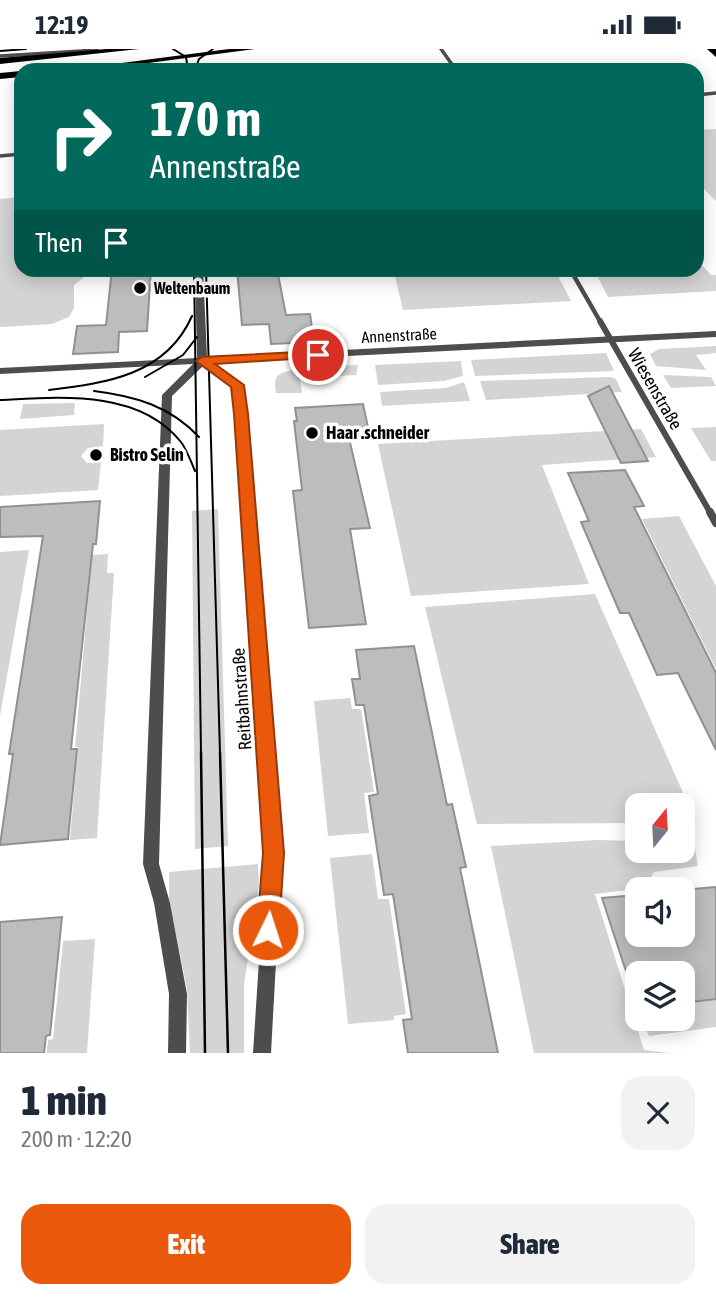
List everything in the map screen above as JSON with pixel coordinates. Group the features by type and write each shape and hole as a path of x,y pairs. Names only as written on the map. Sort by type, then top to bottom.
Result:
{"main road":[{"path":"0,58 134,49"},
{"path":"132,63 251,49"},
{"path":"711,49 716,54"}],"street":[{"path":"177,1053 178,994 162,903 151,864 167,395 202,361 199,277"},
{"name":"Wiesenstraße","path":"575,277 716,523"},
{"name":"Annenstraße","path":"0,372 716,334"},
{"name":"Reitbahnstraße","path":"202,361 237,385 242,426 274,853 261,1034 262,1053"}],"shaded area":[{"path":"716,129 716,201 704,189 704,130"},
{"path":"14,198 14,277 83,277 74,285 74,308 69,317 52,324 0,327 0,199"},
{"path":"704,267 711,275 716,275 716,291 608,297 598,277 704,277"},
{"path":"395,277 559,277 571,301 403,310"},
{"path":"716,346 716,353 696,355 706,370 656,366 650,354 659,349"},
{"path":"606,353 614,371 475,376 471,360"},
{"path":"461,361 463,376 444,381 378,385 375,365"},
{"path":"358,365 356,375 300,378 302,393 276,393 275,380 282,373 328,366"},
{"path":"663,375 711,377 716,386 671,388"},
{"path":"616,379 622,392 486,400 480,381"},
{"path":"464,382 470,401 382,406 380,392 446,388"},
{"path":"75,403 74,415 20,419 23,404"},
{"path":"104,424 103,446 88,448 81,456 87,463 101,462 98,490 0,496 0,430"},
{"path":"716,427 716,461 711,461 691,428"},
{"path":"641,429 656,457 542,465 589,584 411,596 378,444"},
{"path":"218,509 228,846 195,849 192,511"},
{"path":"679,516 716,586 716,669 642,519"},
{"path":"29,550 0,716 0,552"},
{"path":"108,554 107,573 114,573 97,838 70,840 78,747 75,747 92,555"},
{"path":"595,594 683,793 625,793 625,823 477,824 425,607"},
{"path":"350,698 352,709 361,709 374,792 364,793 369,833 328,836 314,701"},
{"path":"625,841 625,863 695,863 695,848 698,866 654,872 651,877 625,877 625,890 595,894 625,990 625,1031 638,1031 644,1050 670,1053 534,1053 491,846"},
{"path":"372,854 378,899 389,899 406,1014 394,1016 394,1020 348,1024 330,858"},
{"path":"258,864 259,885 244,985 244,1053 190,1053 187,989 169,899 169,872"},
{"path":"95,939 87,1053 47,1053 48,1040 53,1039 63,941"},
{"path":"716,999 716,1027 695,1030 695,1002"},
{"path":"647,1031 686,1031 649,1036"}],"building":[{"path":"111,277 150,277 147,331 119,332 118,352 73,354 77,326 106,325"},
{"path":"238,277 279,277 286,315 310,314 314,342 271,344 269,324 242,325"},
{"path":"609,386 648,461 621,463 588,396"},
{"path":"363,404 369,432 348,434 370,528 350,529 366,624 309,628 293,491 302,490 294,421 297,421 295,408"},
{"path":"625,470 644,506 634,507 716,673 716,750 678,673 657,675 629,613 620,613 581,522 589,521 568,473"},
{"path":"100,501 71,749 77,749 68,839 0,845 13,754 9,754 43,536 0,537 0,507"},
{"path":"414,646 447,805 452,804 466,867 460,868 498,1053 408,1053 403,1020 412,1019 393,894 384,895 369,796 378,794 364,705 356,705 352,679 360,679 356,650"},
{"path":"716,887 716,999 695,1001 695,961 625,961 625,968 602,898 625,896 625,947 695,947 695,889"},
{"path":"62,917 50,1035 46,1036 44,1053 0,1053 0,922"}],"tram line":[{"path":"0,51 26,49"},
{"path":"173,49 186,57 187,63"},
{"path":"198,63 213,49"},
{"path":"194,277 195,340"},
{"path":"206,277 220,753"},
{"path":"49,390 92,384 132,373 167,351 181,336 192,316"},
{"path":"145,377 183,355 195,340"},
{"path":"195,340 196,434"},
{"path":"94,391 151,404 176,417 196,434"},
{"path":"0,400 97,400 143,413 164,425 181,442 195,471"},
{"path":"196,434 201,753"},
{"path":"201,752 205,1053"},
{"path":"220,752 228,1053"}],"place":[{"name":"Weltenbaum","path":"140,288"},
{"name":"Haar .schneider","path":"312,433"},
{"name":"Bistro Selin","path":"96,455"}],"route":[{"path":"268,930 274,853 241,414 237,385 202,361 318,355"}]}
